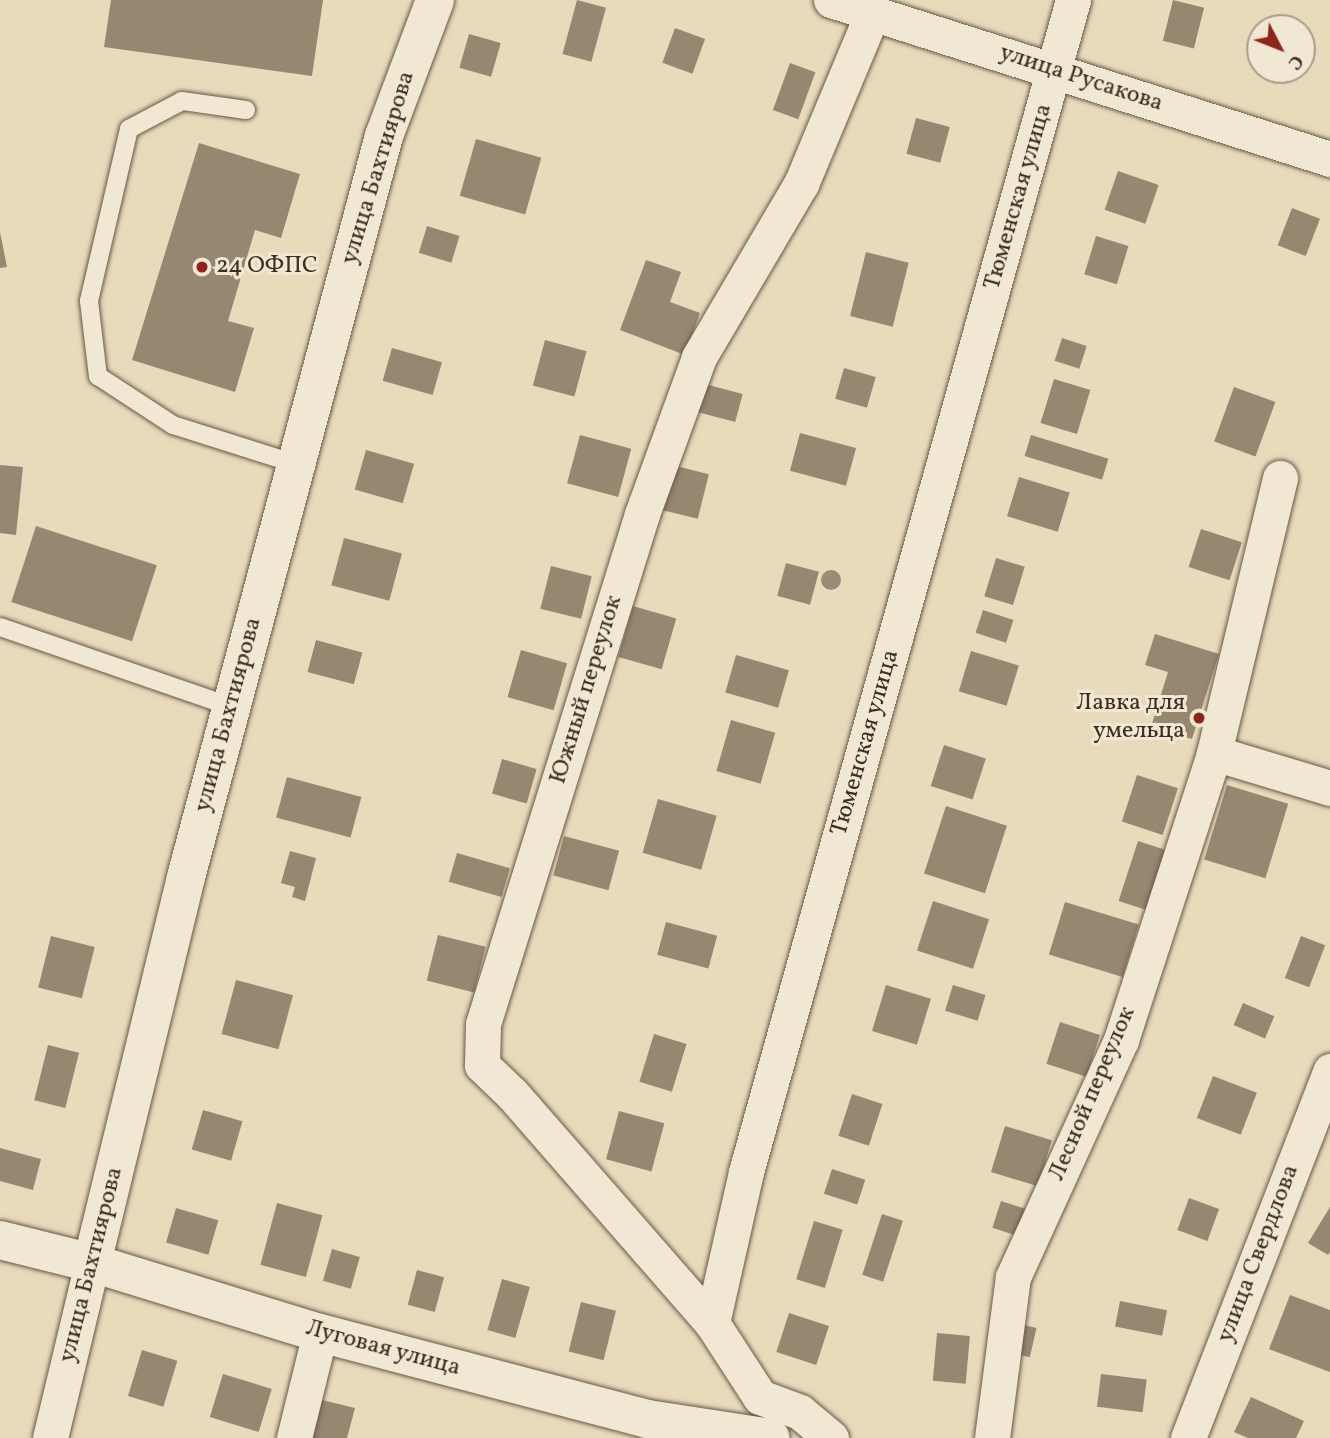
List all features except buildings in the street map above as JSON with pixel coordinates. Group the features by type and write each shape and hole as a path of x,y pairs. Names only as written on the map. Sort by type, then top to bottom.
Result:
{"main road":[{"name":"улица Бахтиярова","path":"92,1263 186,877 384,136 435,0"},
{"name":"Луговая улица","path":"0,1240 92,1263 645,1429 771,1438"}],"street":[{"name":"улица Русакова","path":"831,0 1330,159"},
{"name":"Тюменская улица","path":"712,1323 746,1172 1073,0"},
{"name":"Южный переулок","path":"712,1323 512,1094 482,1065 482,1024 642,514 699,357 801,184 872,14"},
{"name":"Лесной переулок","path":"992,1438 1013,1278 1121,1040 1213,753 1280,478"},
{"path":"1213,753 1330,788"},
{"name":"улица Свердлова","path":"1188,1438 1330,1071"},
{"name":"улица Бахтиярова","path":"50,1438 92,1263"},
{"path":"712,1323 760,1397 800,1412 831,1438"},
{"path":"294,1438 320,1333"}],"lane":[{"path":"246,110 182,101 129,129 89,301 98,376 173,425 296,464"},
{"path":"0,627 44,645 232,707"}],"place":[{"name":"24 ОФПС","path":"202,267"},
{"name":"Лавка для умельца","path":"1199,718"}]}
